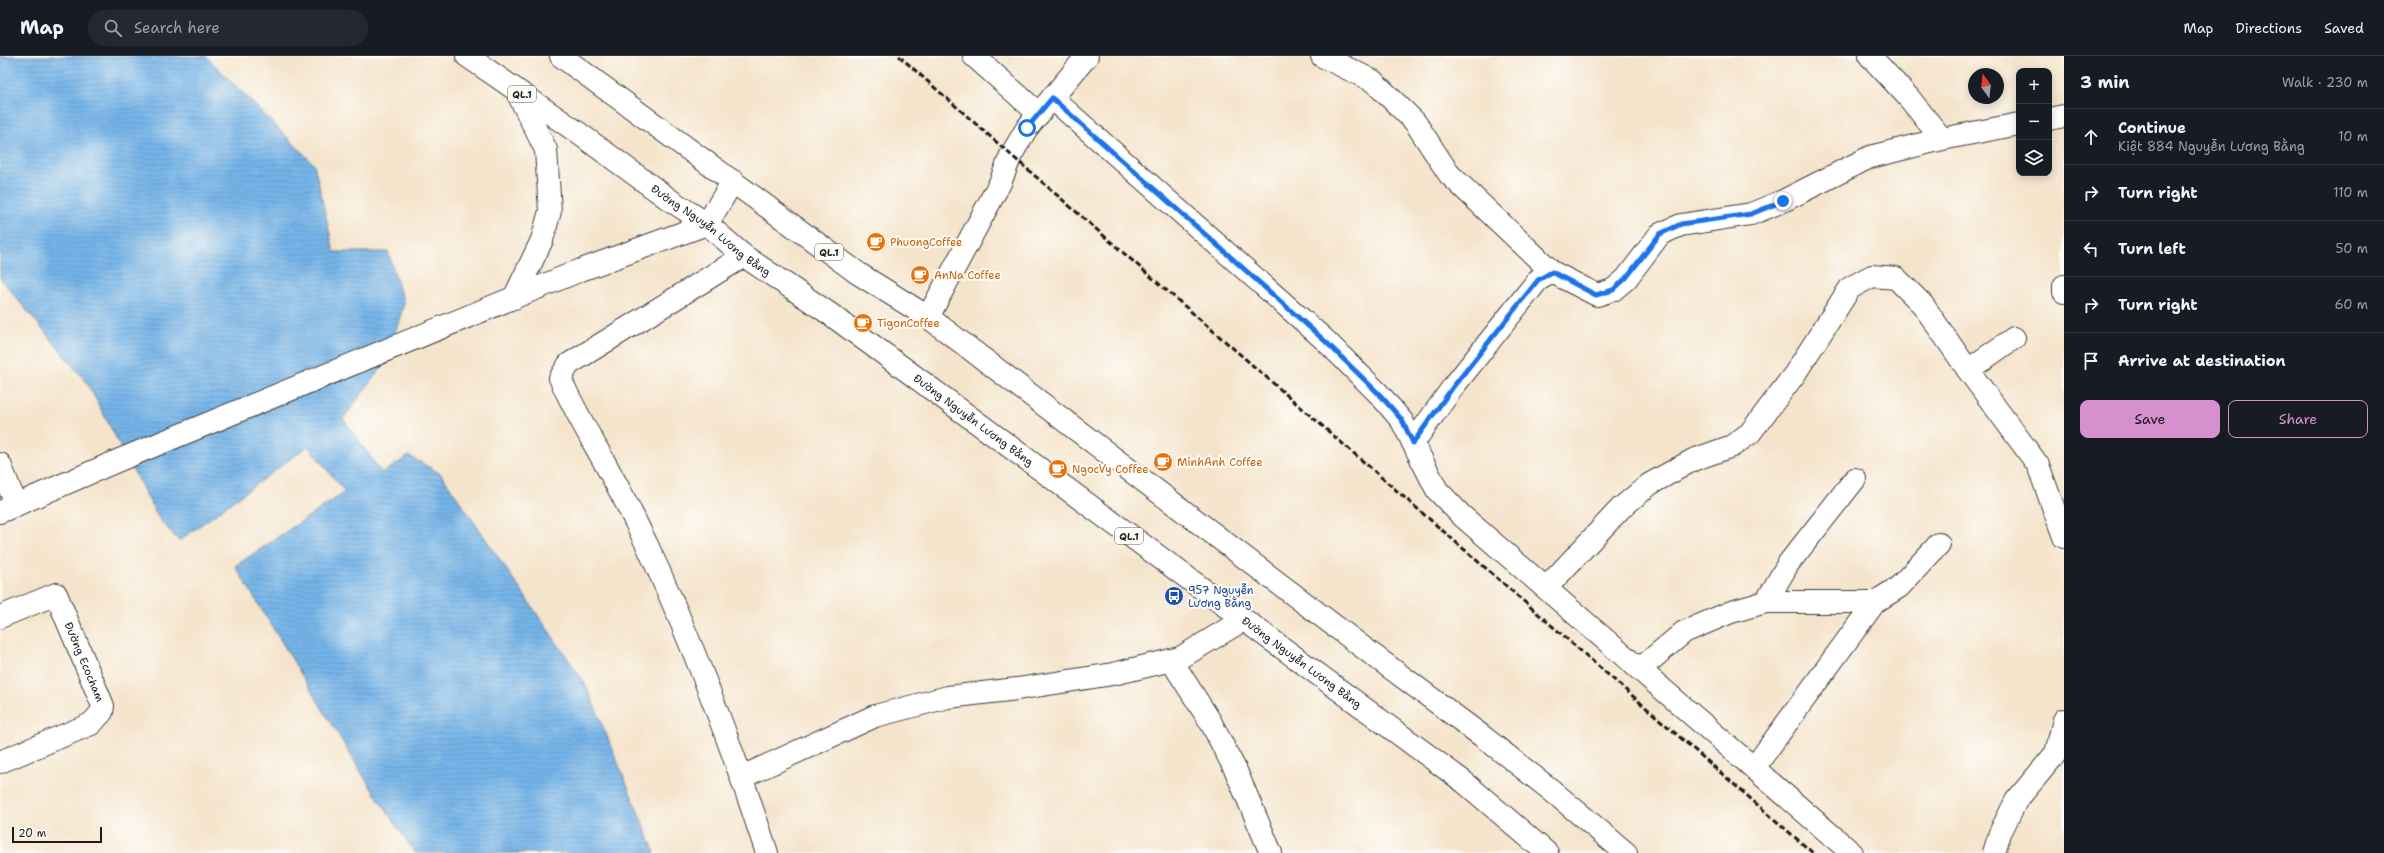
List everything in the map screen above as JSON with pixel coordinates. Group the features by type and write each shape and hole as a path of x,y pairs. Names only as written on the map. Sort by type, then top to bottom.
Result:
{"main road":[{"name":"Đường Nguyễn Lương Bằng","path":"467,56 670,200 707,224 744,256 830,314 1464,782 1548,853"},
{"name":"QL.1","path":"561,56 859,274 928,317 1482,736 1626,853"},
{"path":"974,56 1045,106 1326,342 1380,395 1402,420 1437,490 1461,514 1852,853"},
{"path":"928,317 1000,183 1011,155 1027,128 1087,56"},
{"path":"1322,56 1373,81 1415,122 1448,174 1552,272 1596,295 1613,290 1626,278 1660,234 1681,224 1751,214 1783,201 1870,157 1942,138 2016,125"},
{"path":"1870,56 1909,98 1942,138"},
{"path":"514,298 542,240 550,211 546,150 516,90"},
{"path":"2052,118 2064,116"},
{"path":"0,464 8,509 117,461 581,270 707,224 733,181"},
{"path":"744,256 569,364 560,378 575,411 614,479 647,546 690,645 742,777 767,853"},
{"path":"1413,443 1453,387 1538,280 1552,272"},
{"path":"1546,588 1621,508 1650,484 1693,460 1732,446 1750,433 1794,375 1850,288 1872,276 1896,278 1923,305 1968,370 2038,465 2064,537"},
{"path":"2064,286 2064,292"},
{"path":"1968,370 2014,338"},
{"path":"1766,602 1788,564 1855,479"},
{"path":"1754,768 1875,602 1899,587 1939,544"},
{"name":"Đường Ecocham","path":"0,617 56,594 101,698 102,712 91,724 0,762"},
{"path":"1640,669 1684,632 1731,612 1766,602 1875,602"},
{"path":"742,777 875,716 948,697 1017,689 1113,674 1180,658 1244,620"},
{"path":"1171,660 1216,733 1236,771 1271,853"},
{"path":"1994,853 2000,833 2016,800 2056,753 2064,720"}],"water":[{"path":"0,56 206,56 314,164 334,252 388,252 404,304 387,360 343,419 382,473 409,456 441,474 586,685 655,853 415,853 369,785 235,566 345,492 308,446 179,541 159,519 87,383 0,278"}],"railway":[{"path":"899,56 1813,853"}],"place":[{"name":"PhuongCoffee","path":"876,242"},
{"name":"AnNa Coffee","path":"920,275"},
{"name":"TigonCoffee","path":"863,323"},
{"name":"MinhAnh Coffee","path":"1163,462"},
{"name":"NgocVy Coffee","path":"1058,469"},
{"name":"957 Nguyễn Lương Bằng","path":"1174,596"}],"route":[{"path":"1027,128 1052,98 1326,342 1380,395 1402,420 1413,443 1453,387 1538,280 1552,272 1596,295 1613,290 1626,278 1660,234 1681,224 1751,214 1783,201"}]}
